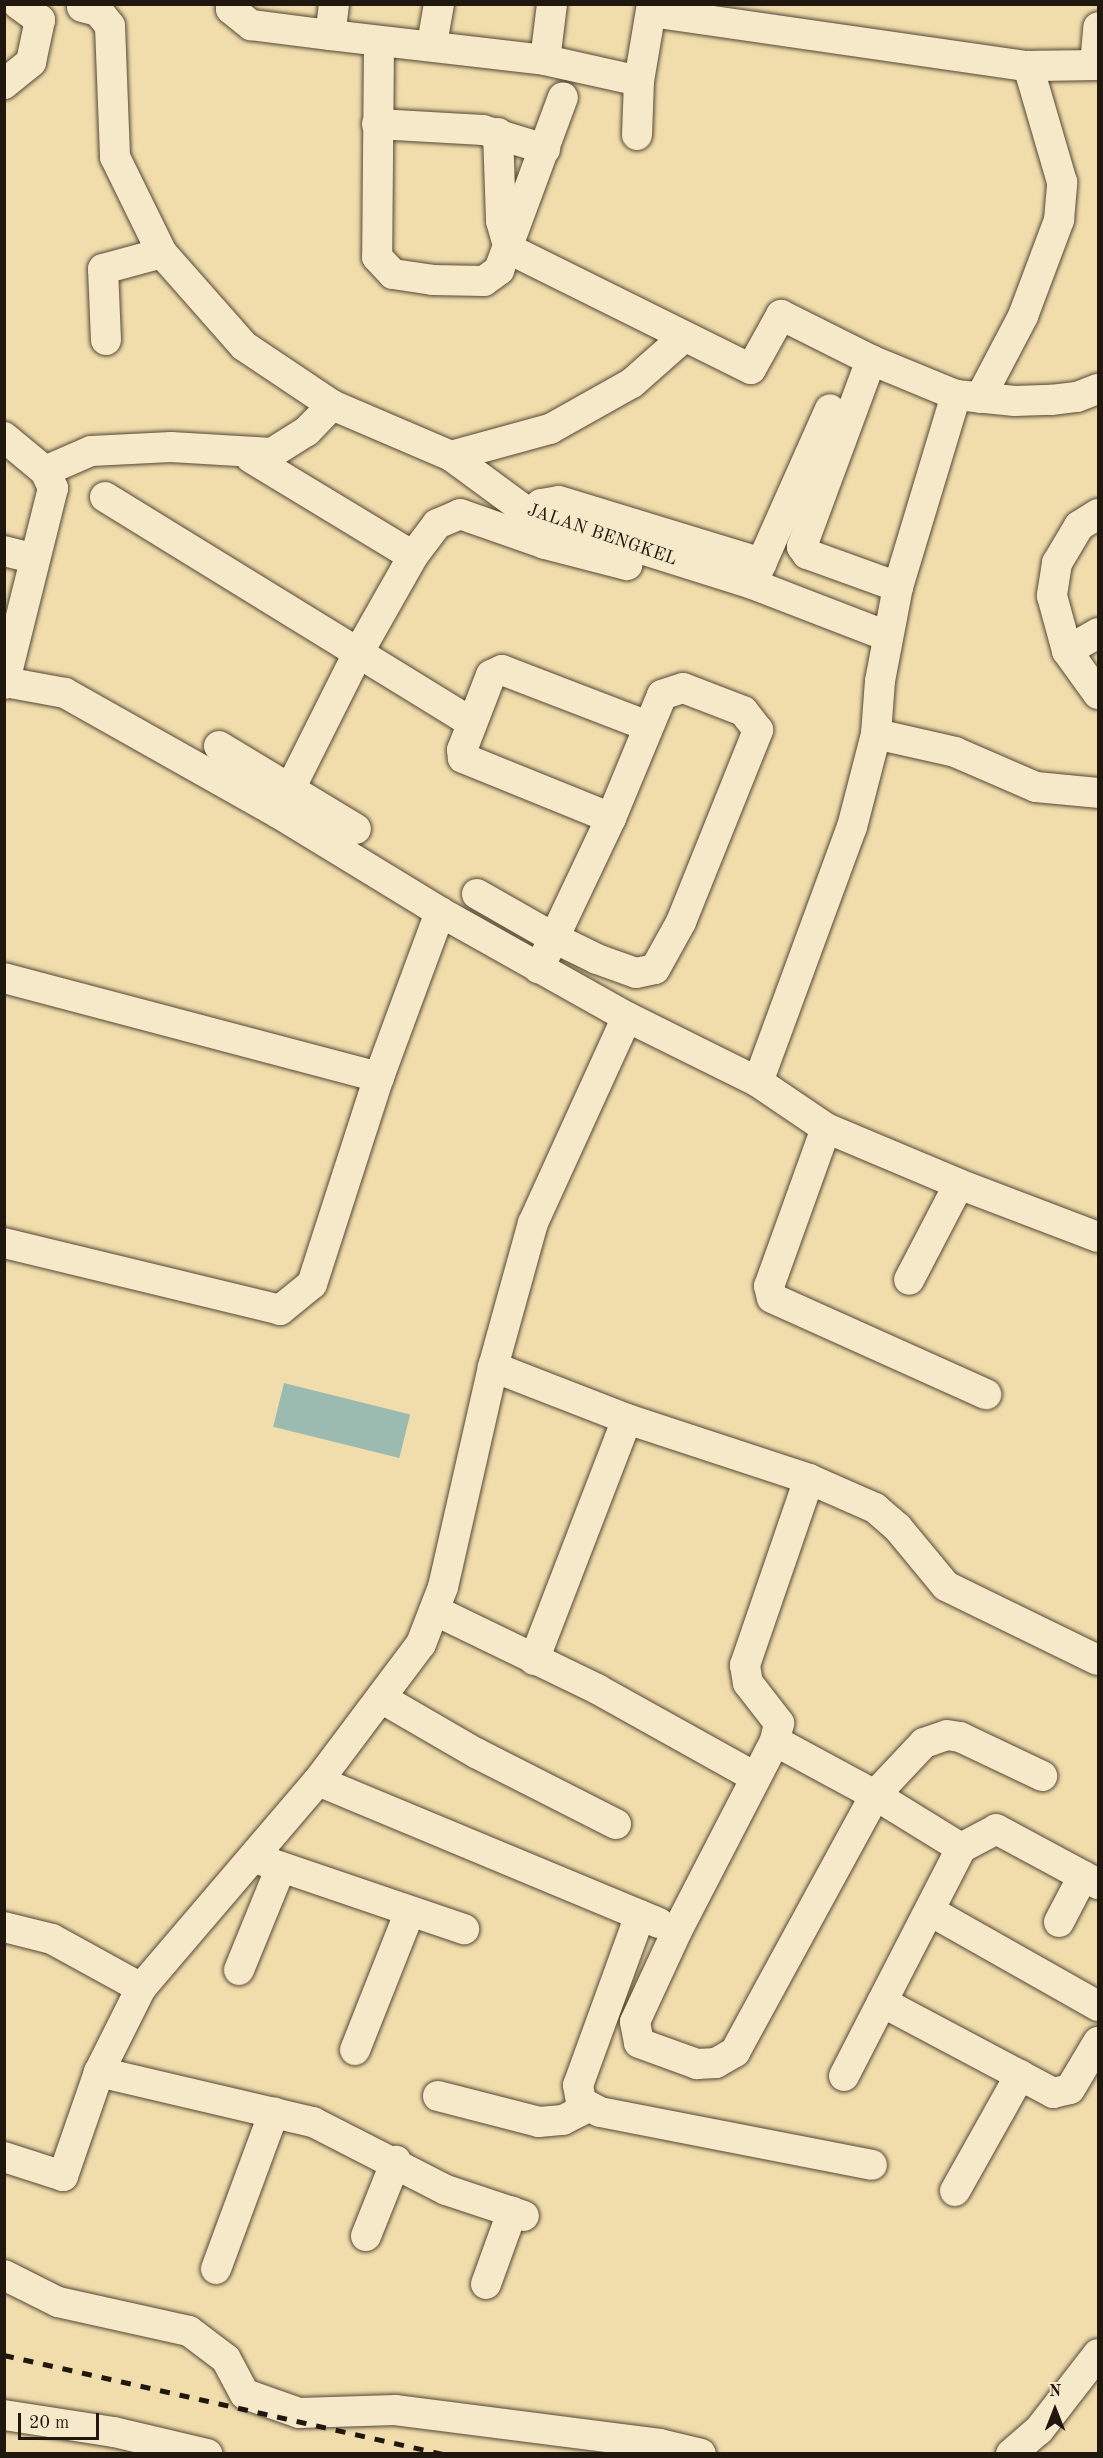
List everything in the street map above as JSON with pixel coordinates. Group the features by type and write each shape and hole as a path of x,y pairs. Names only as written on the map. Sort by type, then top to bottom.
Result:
{"street":[{"path":"4,84 31,62 40,20 18,4"},
{"path":"231,4 231,9 251,25 432,44 545,60 639,81"},
{"path":"330,35 334,4"},
{"path":"432,44 438,4"},
{"path":"545,60 552,4"},
{"name":"JALAN BENGKEL","path":"82,7 98,11 110,26 115,157 162,253 244,346 332,405 451,456 530,514 757,574 887,636"},
{"path":"637,135 639,81 652,8 769,16 1028,66 1097,65 1098,27"},
{"path":"379,44 377,257 393,274 433,280 484,281 499,270 509,249 563,97"},
{"path":"758,1082 852,827 876,734 887,636 898,587 968,396 1023,316 1059,220 1062,182 1028,66"},
{"path":"377,124 498,133 545,149"},
{"path":"498,133 501,221 509,249 751,369 781,315 871,360 968,396 1051,400 1077,397 1098,388"},
{"path":"106,340 103,269 162,253"},
{"path":"451,456 550,429 632,383 684,337"},
{"path":"871,360 802,547 807,554 898,587"},
{"path":"45,471 91,451 171,447 272,453 307,431 332,405"},
{"path":"757,574 830,409"},
{"path":"4,437 45,471 53,488 33,558 5,683 65,693 282,802 356,829"},
{"path":"251,458 413,556"},
{"path":"105,497 357,655 461,716"},
{"path":"282,802 357,655 413,556 437,524 460,514 545,544 656,573"},
{"path":"1098,514 1079,526 1056,563 1052,596 1067,651 1098,694"},
{"path":"4,551 33,558"},
{"path":"1067,651 1098,633"},
{"path":"611,818 463,758 462,750 491,675 501,670 648,726"},
{"path":"477,894 554,938 636,973 655,969 681,922 758,730 743,711 683,688 662,695 611,818 554,938 539,968"},
{"path":"876,734 955,752 1036,787 1098,793"},
{"path":"219,746 282,802 440,912 539,968 627,1017 758,1082 826,1128 958,1184 1098,1237"},
{"path":"4,1243 280,1310 312,1284 379,1077 440,912"},
{"path":"4,978 379,1077"},
{"path":"4,2157 63,2176 99,2072 141,1988 268,1863 318,1781 421,1644 436,1611 493,1367 533,1223 627,1017"},
{"path":"826,1128 769,1286 772,1298 986,1394"},
{"path":"909,1280 958,1184"},
{"path":"493,1367 627,1419 810,1479 886,1515 946,1586 1098,1660"},
{"path":"534,1660 627,1419"},
{"path":"810,1479 745,1665 748,1683 779,1723 775,1741 677,1931 635,2022 634,2034 639,2043 697,2064 716,2063 735,2052 875,1795 924,1743 947,1735 1042,1776"},
{"path":"436,1611 597,1689 755,1777"},
{"path":"381,1698 486,1759 616,1824"},
{"path":"775,1741 875,1795 961,1848"},
{"path":"318,1781 677,1931"},
{"path":"844,2076 961,1848 996,1829 1091,1880 1059,1922"},
{"path":"268,1863 465,1929"},
{"path":"239,1970 268,1863"},
{"path":"355,2050 410,1911"},
{"path":"930,1911 1098,2006"},
{"path":"640,1915 578,2085 581,2102 587,2108 872,2165"},
{"path":"4,1927 52,1939 141,1988"},
{"path":"882,2002 1053,2093 1070,2090 1098,2042"},
{"path":"99,2072 313,2122 396,2161 446,2190 518,2214 486,2284"},
{"path":"955,2191 1020,2075"},
{"path":"438,2096 539,2121 563,2120 587,2108"},
{"path":"216,2269 274,2112"},
{"path":"366,2236 396,2161"},
{"path":"4,2275 58,2302 189,2331 226,2359 244,2394 299,2413 395,2410 660,2444 700,2454"},
{"path":"1011,2454 1039,2430 1098,2354"},
{"path":"4,2415 109,2443 207,2454"}],"water":[{"path":"284,1383 410,1414 399,1458 273,1427"}],"railway":[{"path":"4,2355 444,2454"}]}
